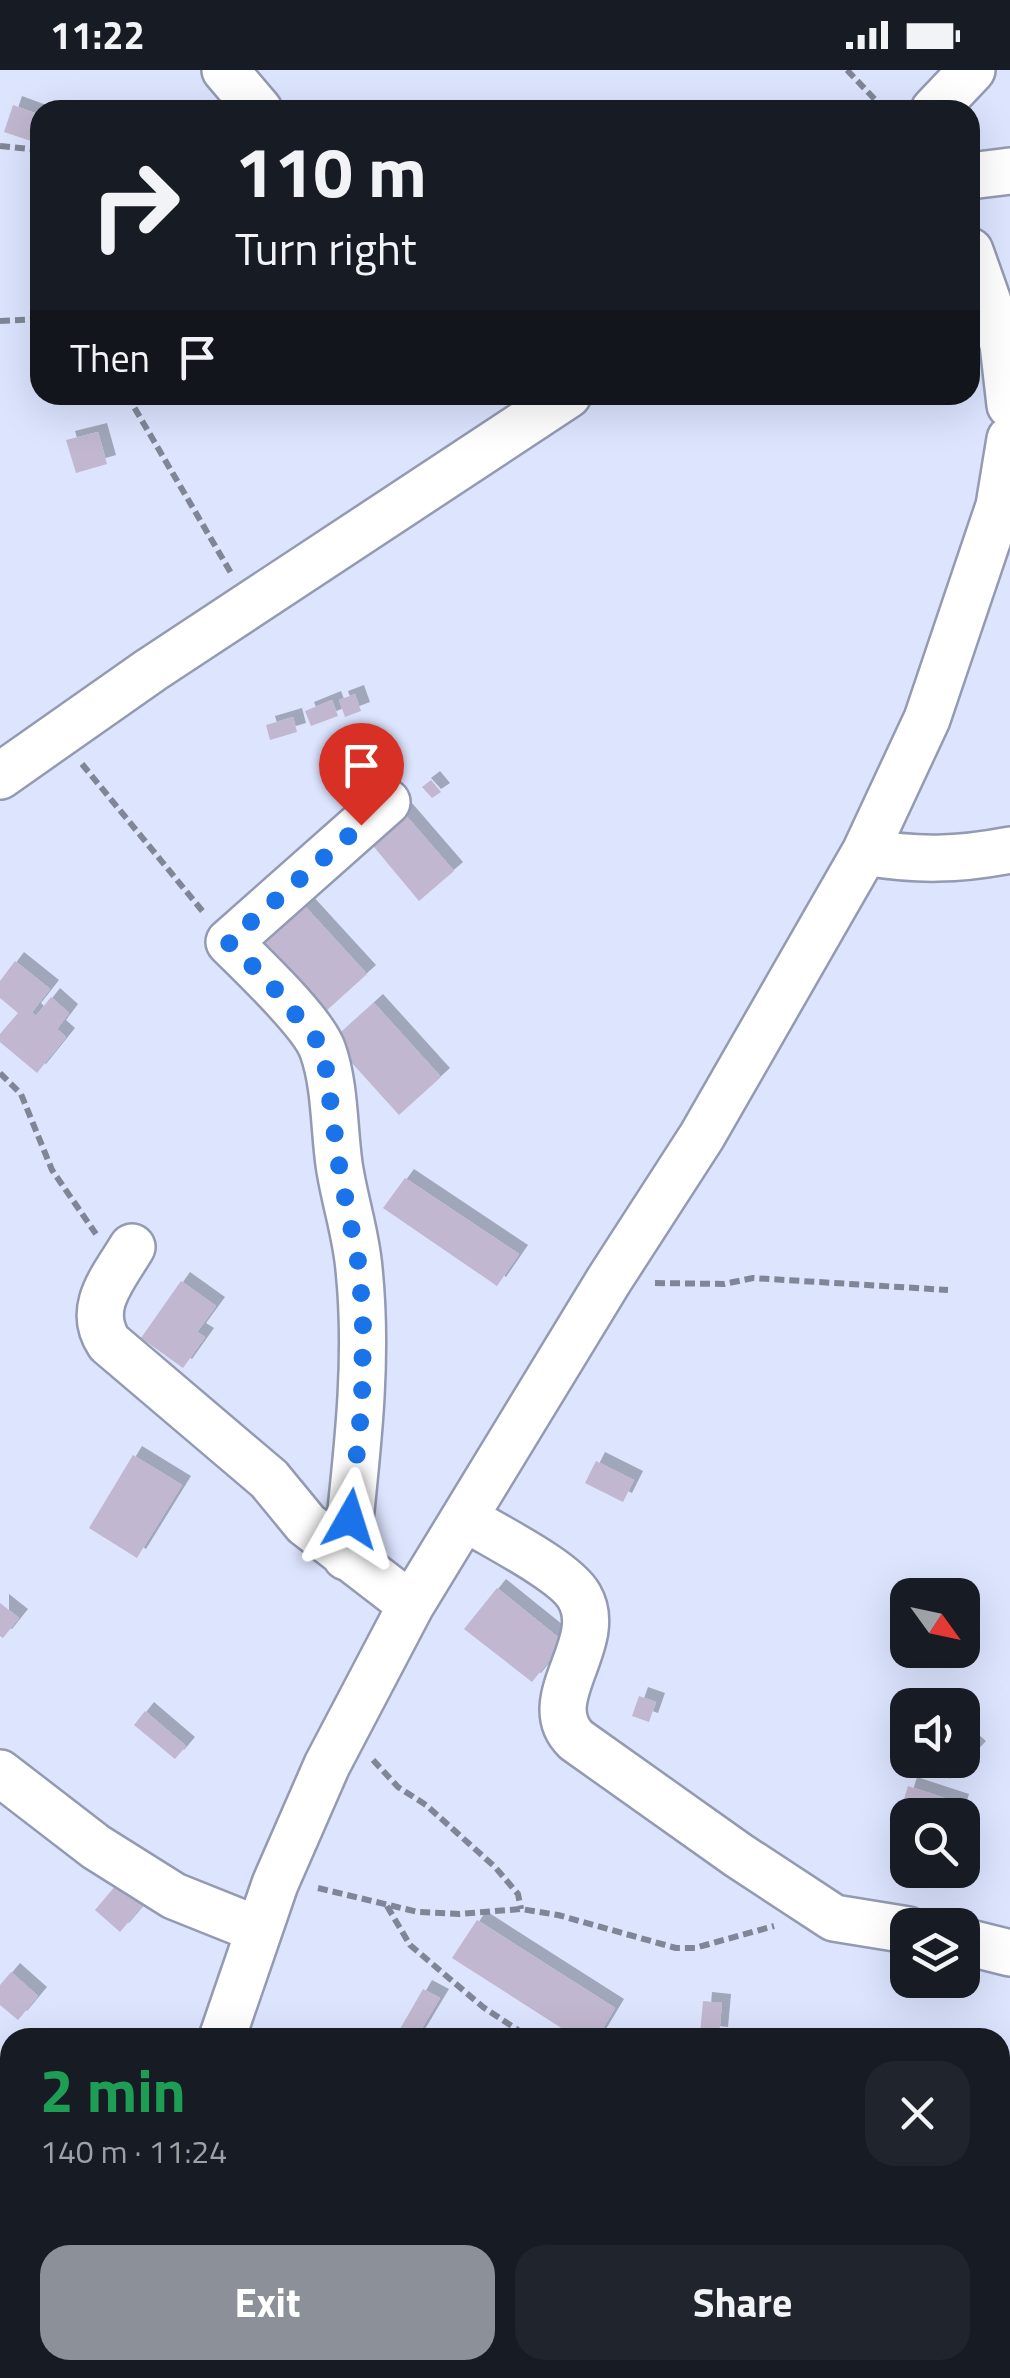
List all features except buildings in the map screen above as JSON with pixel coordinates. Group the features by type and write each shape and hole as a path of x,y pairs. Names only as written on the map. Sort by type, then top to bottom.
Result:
{"street":[{"path":"225,70 250,100"},
{"path":"944,100 972,70"},
{"path":"980,175 1010,171"},
{"path":"980,278 1003,344 1010,405"},
{"path":"0,776 250,604 517,409"},
{"path":"225,2028 259,1930 327,1765 411,1605 702,1136 866,852 927,719 999,506 1010,439"},
{"path":"346,1557 362,1404 363,1319 359,1266 340,1172 323,1048 269,982 228,942 387,802"},
{"path":"866,852 915,860 956,860 1010,850"},
{"path":"126,1257 99,1309 98,1326 109,1343 269,1478 306,1524 411,1605"},
{"path":"465,1518 566,1580 580,1598 585,1618 582,1644 561,1712 564,1729 738,1855 834,1918 890,1927"},
{"path":"0,1774 96,1847 174,1896 259,1930"},
{"path":"980,1945 1010,1952"}],"path":[{"path":"847,70 876,100"},
{"path":"0,146 30,149"},
{"path":"0,320 30,319"},
{"path":"134,405 250,604"},
{"path":"59,736 228,942"},
{"path":"0,1074 21,1094 52,1170 126,1257"},
{"path":"610,1280 724,1284 753,1278 948,1290"},
{"path":"327,1765 355,1747 364,1753 495,1867 518,1894 521,1909"},
{"path":"314,1886 329,1893 418,1912 459,1914 521,1909 558,1915 676,1948 695,1948 793,1922 834,1918"},
{"path":"387,1905 410,1945 483,2007 515,2028"}],"route":[{"path":"350,1519 362,1404 363,1319 359,1266 340,1172 323,1048 269,982 228,942 361,825"}]}
